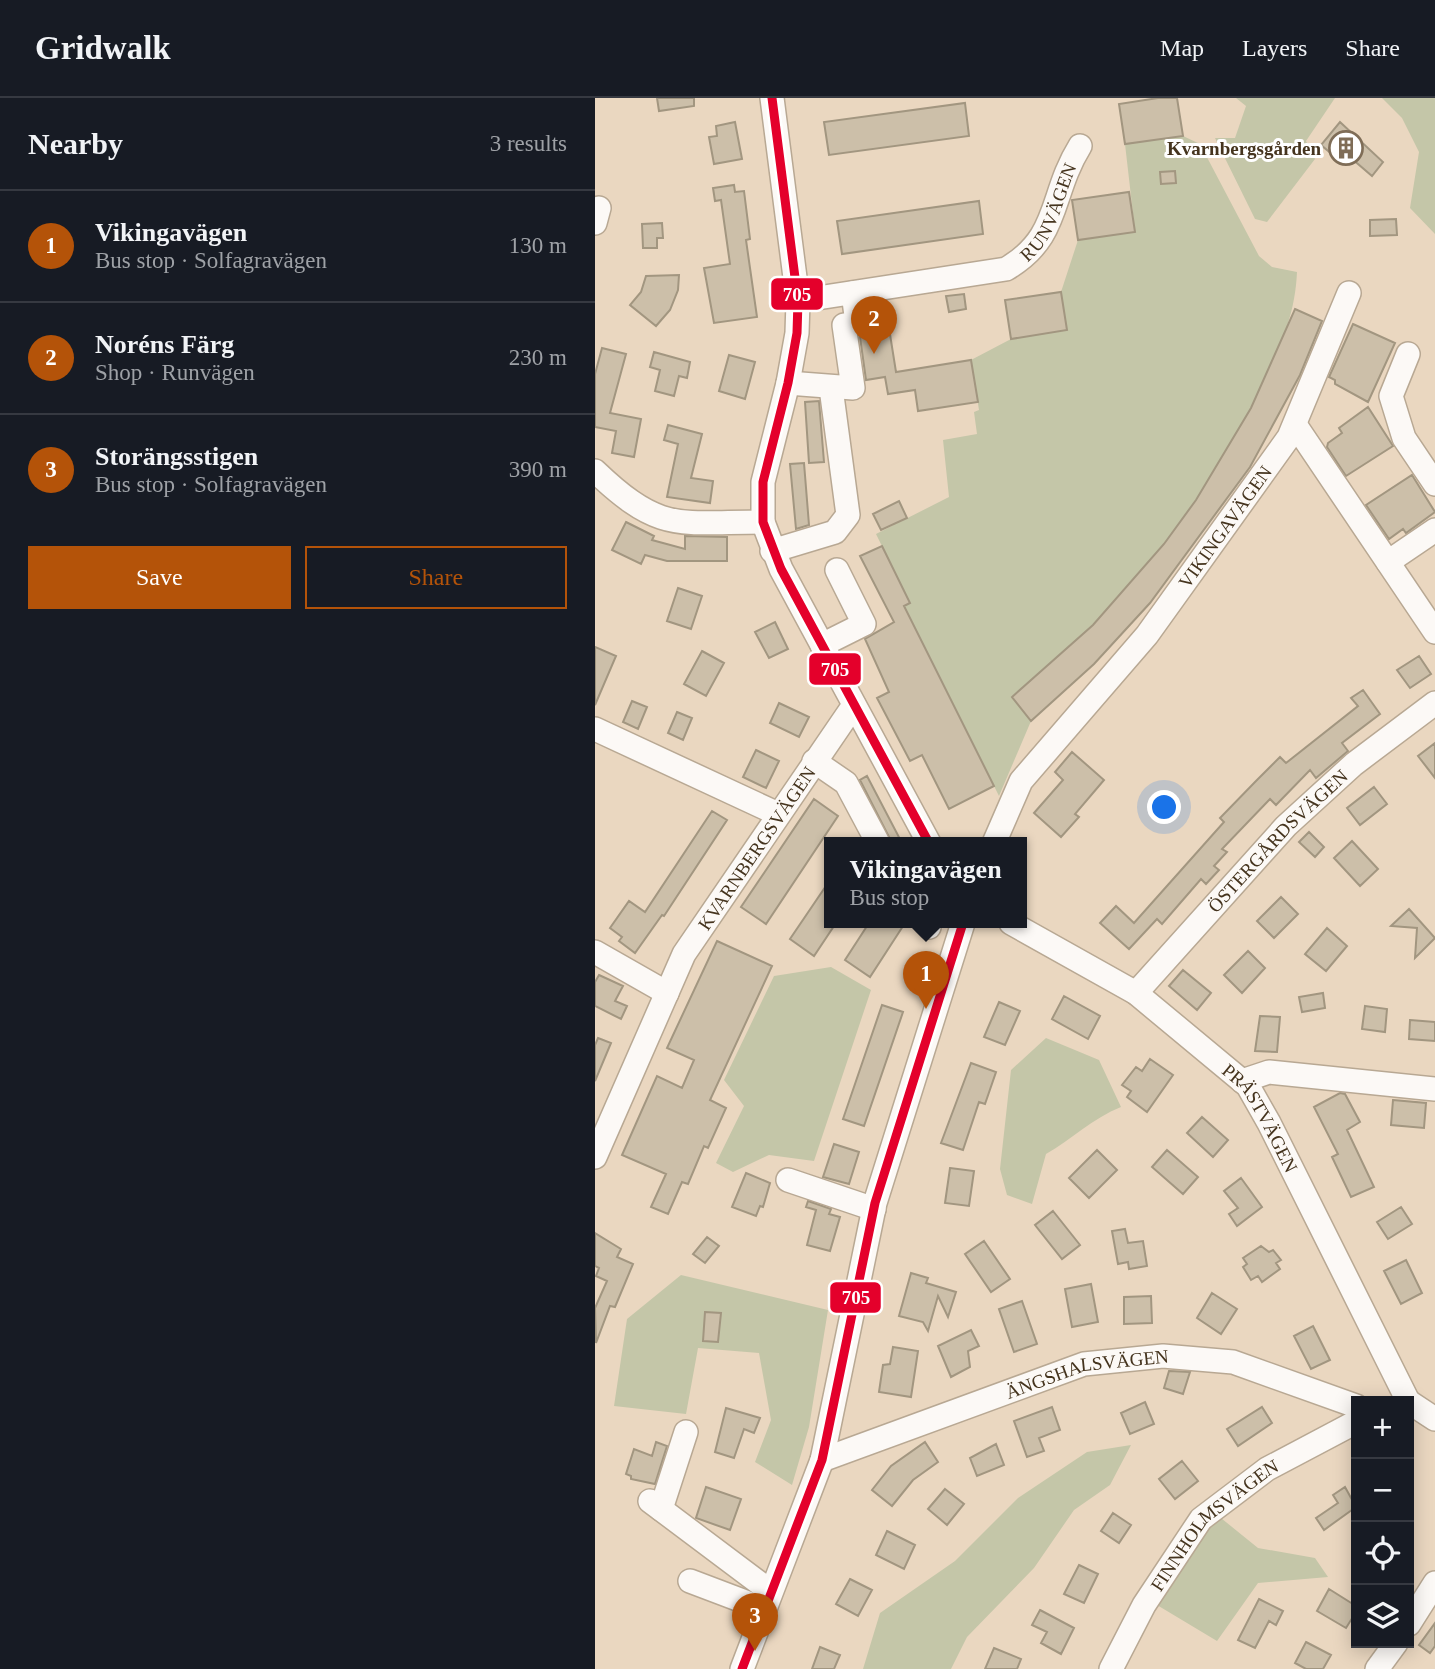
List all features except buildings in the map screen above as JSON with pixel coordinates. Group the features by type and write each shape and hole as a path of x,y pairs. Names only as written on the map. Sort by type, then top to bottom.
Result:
{"street":[{"path":"772,98 798,300 797,333 788,383 763,482 763,522 772,551 926,837"},
{"name":"RUNVÄGEN","path":"798,300 1006,269 1028,256 1045,234 1065,170 1080,146"},
{"path":"788,383 853,388 844,325 857,323 853,293"},
{"name":"VIKINGAVÄGEN","path":"996,837 1021,781 1144,638 1296,426 1349,293"},
{"path":"1408,354 1391,396 1404,438 1435,484"},
{"path":"772,551 835,532 848,515 831,388"},
{"path":"1296,426 1435,632"},
{"path":"595,471 627,501 655,517 701,523 763,522"},
{"path":"1388,562 1435,530"},
{"path":"822,645 863,624 837,570"},
{"name":"ÖSTERGÅRDSVÄGEN","path":"1136,993 1286,826 1354,764 1435,703"},
{"name":"KVARNBERGSVÄGEN","path":"595,1157 684,954 854,705"},
{"path":"595,729 778,814"},
{"path":"814,761 846,783 875,837"},
{"path":"742,1669 822,1460 874,1209 962,928"},
{"name":"PRÄSTVÄGEN","path":"1020,928 1136,993 1242,1081 1269,1123 1405,1396"},
{"path":"595,952 667,993"},
{"path":"1242,1081 1269,1072 1435,1089"},
{"path":"788,1180 874,1209"},
{"name":"ÄNGSHALSVÄGEN","path":"822,1460 1084,1364 1163,1356 1233,1362 1351,1404"},
{"name":"PRÄSTVÄGEN","path":"1414,1406 1435,1419"},
{"name":"FINNHOLMSVÄGEN","path":"1111,1669 1144,1605 1201,1519 1267,1469 1351,1425"},
{"path":"686,1432 655,1505 767,1600"},
{"path":"689,1581 767,1600"},
{"path":"1414,1618 1431,1597"},
{"path":"1377,1669 1392,1648"}],"green space":[{"path":"1236,98 1335,98 1306,141 1315,159 1267,222 1255,219 1215,138 1235,138 1246,106"},
{"path":"1382,98 1435,98 1435,234 1410,208 1419,152 1402,118"},
{"path":"1183,136 1200,144 1259,256 1272,267 1297,272 1290,316 1270,369 1247,416 1189,512 1118,600 1012,697 1031,721 999,796 904,606 910,603 876,534 949,497 943,440 977,434 974,412 979,410 971,360 1011,339 1067,330 1061,292 1078,240 1135,231 1125,144"},
{"path":"831,967 871,990 814,1161 769,1155 733,1172 716,1163 744,1106 724,1080 774,976"},
{"path":"1046,1038 1099,1060 1121,1107 1101,1117 1046,1154 1032,1204 1007,1195 1000,1169 1011,1070"},
{"path":"681,1275 828,1310 809,1427 792,1485 755,1462 771,1420 759,1353 698,1348 686,1414 614,1406 627,1319"},
{"path":"1131,1445 1110,1485 1074,1510 1034,1568 967,1637 951,1669 863,1669 880,1613 955,1561 1018,1498 1087,1452"},
{"path":"1216,1514 1258,1548 1315,1558 1328,1577 1258,1583 1217,1641 1152,1602"}],"transit line":[{"name":"705","path":"772,98 798,301 797,333 788,383 763,482 763,522 781,569 926,837"},
{"name":"705","path":"742,1669 822,1460 875,1203 961,928"}],"place":[{"name":"Kvarnbergsgården","path":"1346,148"},
{"name":"Noréns Färg","path":"874,354"},
{"name":"Vikingavägen","path":"926,1009"},
{"name":"Storängsstigen","path":"755,1651"}]}
